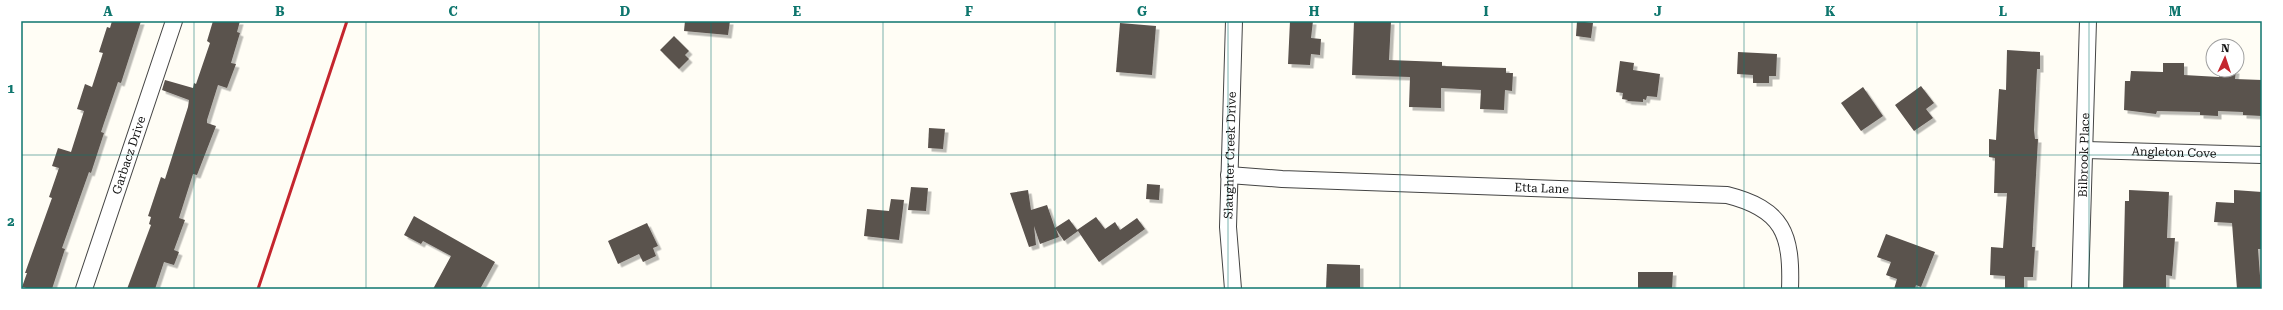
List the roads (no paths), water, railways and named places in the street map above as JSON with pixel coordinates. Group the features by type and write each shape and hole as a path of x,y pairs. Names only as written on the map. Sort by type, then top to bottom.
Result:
{"street":[{"name":"Garbacz Drive","path":"84,289 174,21"},
{"name":"Slaughter Creek Drive","path":"1233,289 1228,227 1234,21"},
{"name":"Bilbrook Place","path":"2080,289 2086,150 2088,21"},
{"name":"Angleton Cove","path":"2086,150 2262,155"},
{"name":"Etta Lane","path":"1229,175 1282,179 1727,194 1749,200 1767,212 1781,225 1788,248 1791,267 1790,289"}],"railway":[{"path":"258,289 347,21"}]}
